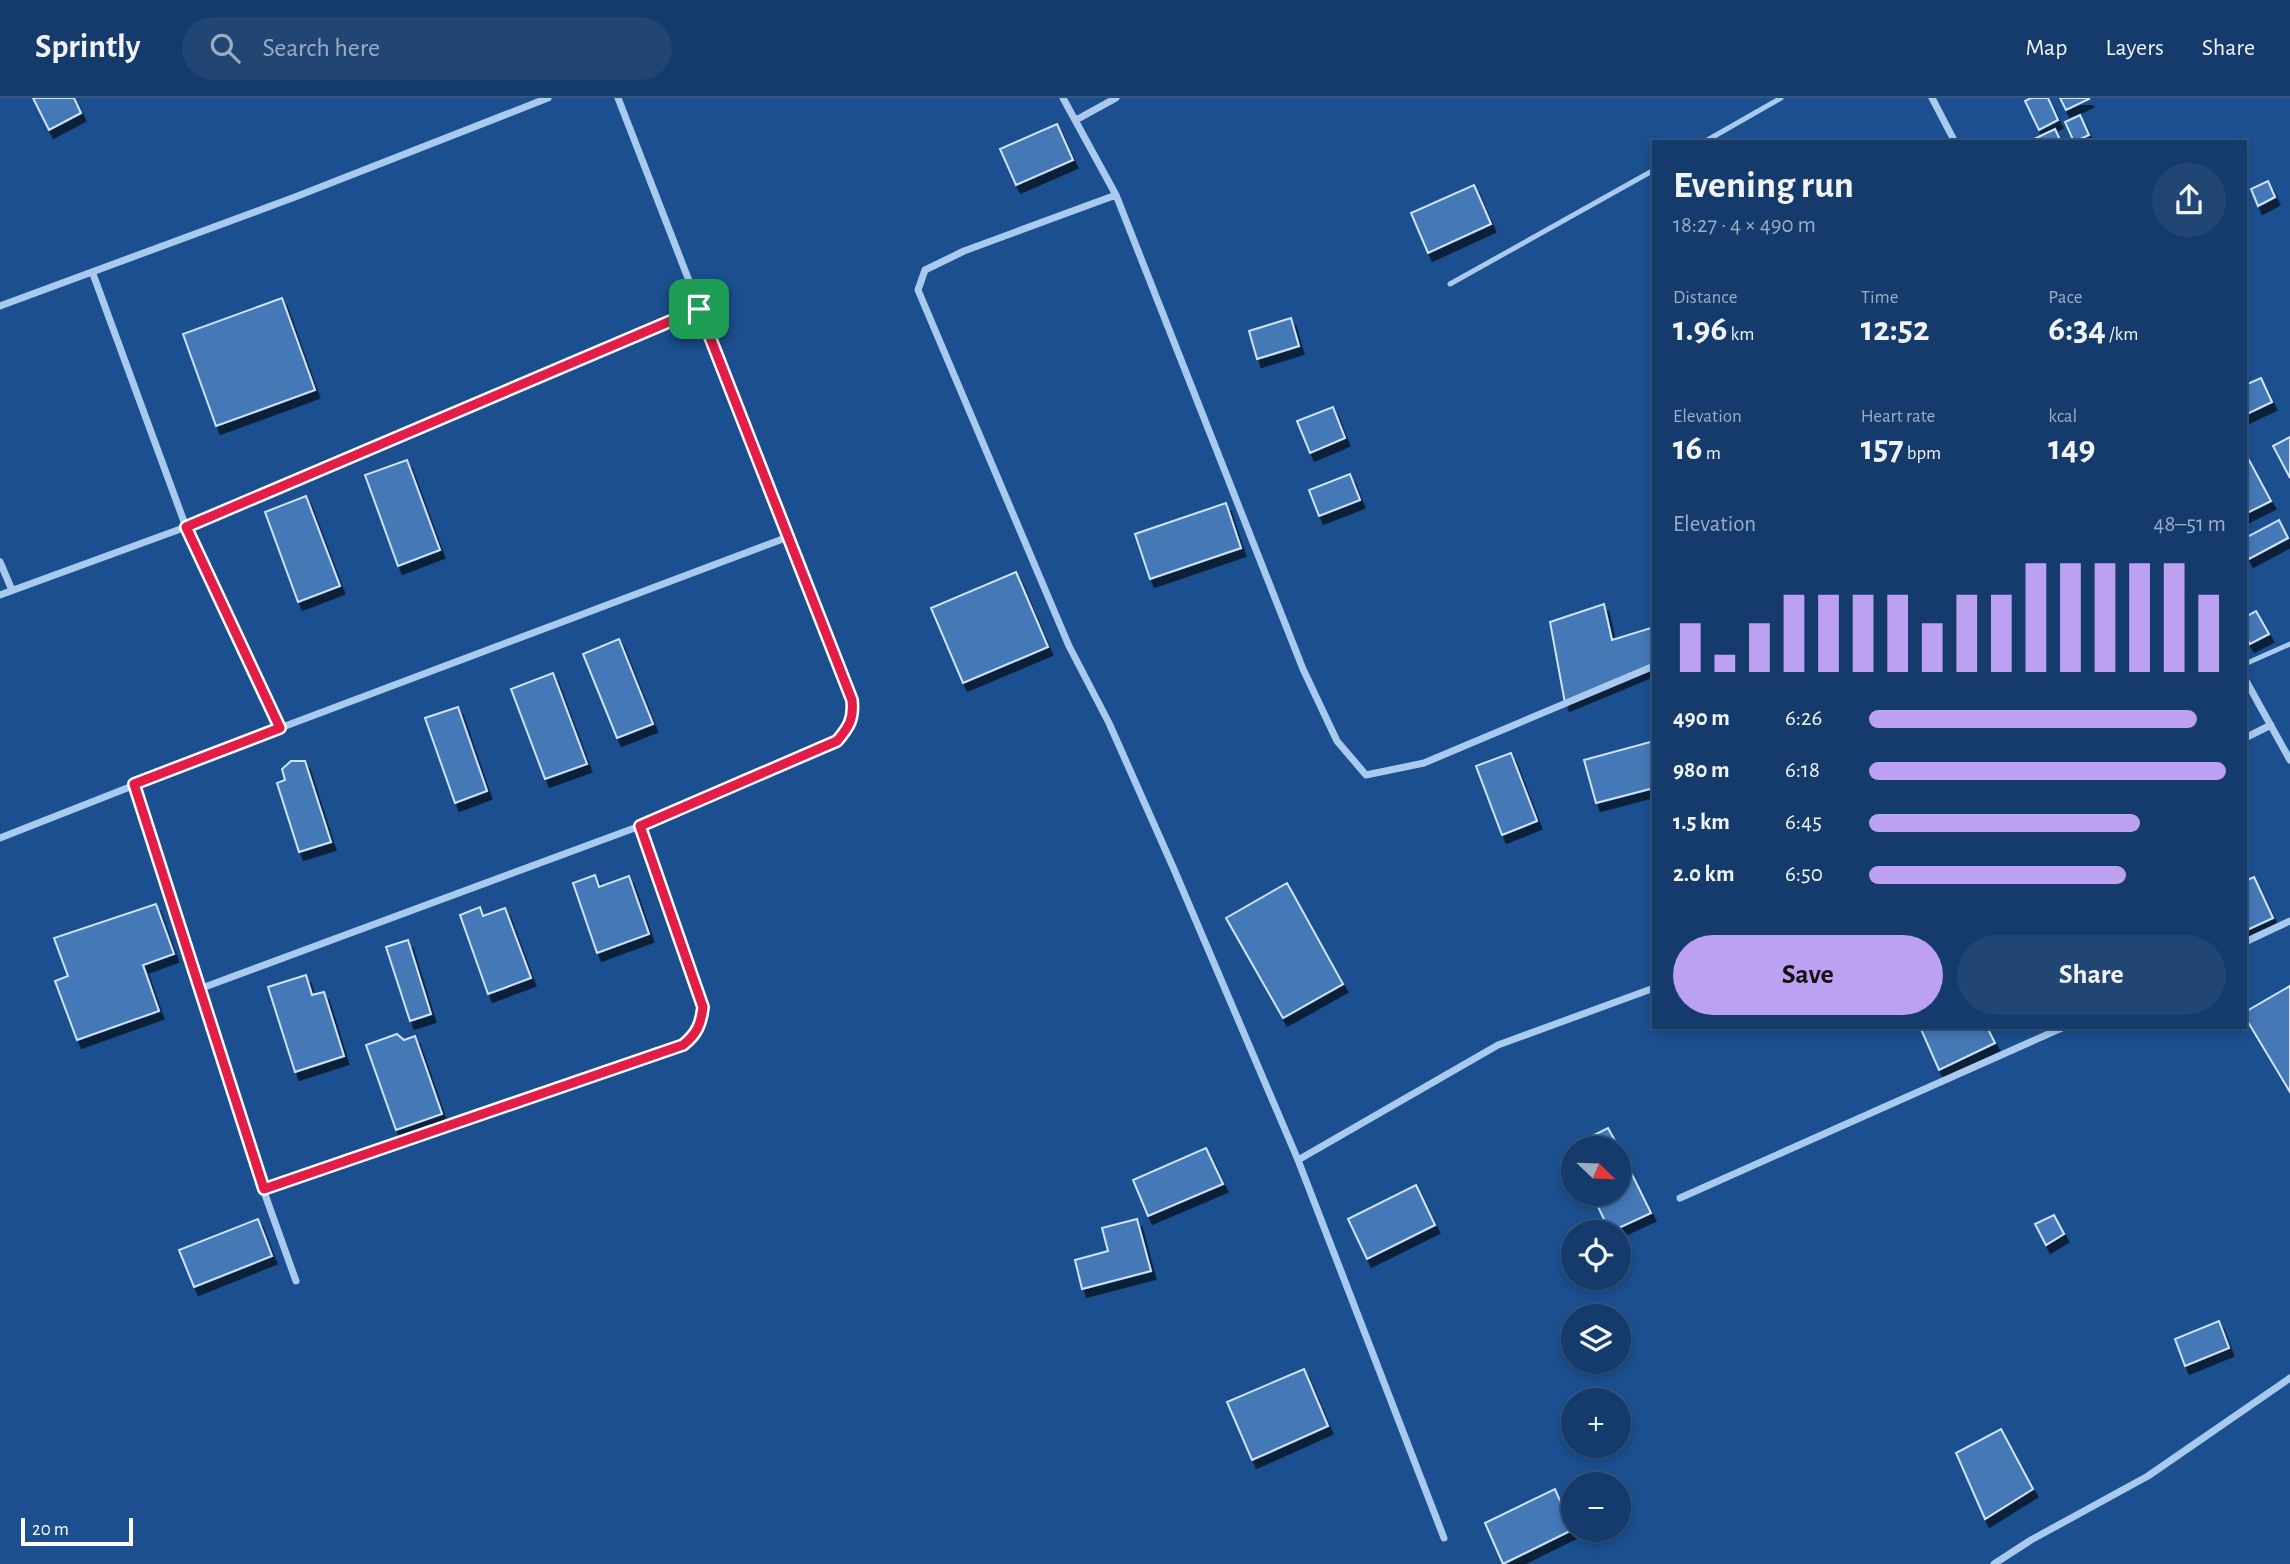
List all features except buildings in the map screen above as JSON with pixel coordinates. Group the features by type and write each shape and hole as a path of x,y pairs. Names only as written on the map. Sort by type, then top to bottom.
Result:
{"street":[{"path":"0,306 93,274 548,98"},
{"path":"201,988 640,826 837,741 849,728 853,716 852,700 618,98"},
{"path":"1063,98 1116,195 1303,669 1337,741 1366,775 1424,763 1652,667"},
{"path":"1076,120 1116,98"},
{"path":"1932,98 1954,140"},
{"path":"1116,195 964,251 925,270 919,290 1069,646 1108,723 1173,867 1298,1160 1444,1538"},
{"path":"93,274 186,527 280,728"},
{"path":"0,595 186,527 699,309"},
{"path":"0,838 280,728 788,537"},
{"path":"0,562 12,590"},
{"path":"2247,683 2290,760"},
{"path":"2247,737 2271,725"},
{"path":"134,784 296,1281"},
{"path":"264,1189 683,1045 694,1036 701,1022 703,1007 640,826"},
{"path":"2247,942 2290,921"},
{"path":"1298,1160 1498,1045 1652,989"},
{"path":"1679,1198 2059,1029"},
{"path":"1994,1564 2031,1540 2148,1476 2290,1378"}],"lane":[{"path":"1708,140 1782,98"},
{"path":"1450,284 1652,171"},
{"path":"2247,663 2290,644"}],"route":[{"path":"699,309 852,700 853,716 849,728 837,741 640,826 703,1007 701,1022 694,1036 683,1045 264,1189 134,784 280,728 186,527 699,309"}]}
